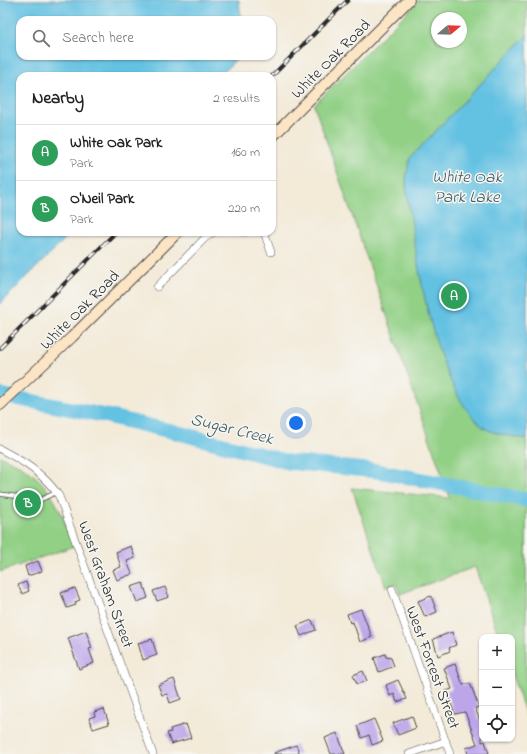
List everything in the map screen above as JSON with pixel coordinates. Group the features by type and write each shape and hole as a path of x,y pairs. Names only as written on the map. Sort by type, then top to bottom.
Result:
{"street":[{"name":"White Oak Road","path":"276,133 409,0"},
{"name":"White Oak Road","path":"0,405 174,236"},
{"path":"157,287 208,236"},
{"path":"265,236 271,252"},
{"name":"West Graham Street","path":"0,449 39,473 56,492 67,515 153,754"},
{"name":"West Forrest Street","path":"392,589 450,754"},
{"path":"409,754 446,741"}],"lane":[{"path":"0,494 40,500 56,492"}],"green space":[{"path":"419,0 527,0 526,715 515,684 515,634 498,634 475,567 400,594 396,584 386,587 352,488 450,498 314,105"},
{"path":"0,456 27,470 46,487 57,506 74,546 0,572"}],"water":[{"path":"0,0 239,0 241,16 16,16 16,60 235,60 224,72 16,72 16,236 68,236 0,304"},
{"name":"White Oak Park Lake","path":"527,35 527,439 498,433 483,427 467,410 454,387 442,360 425,299 414,241 406,182 410,158"}],"building":[{"path":"131,546 135,558 127,561 132,574 117,580 113,570 121,567 116,552"},
{"path":"38,561 42,571 28,576 25,566"},
{"path":"26,582 29,591 22,594 18,585"},
{"path":"143,583 148,598 137,602 131,587"},
{"path":"165,587 169,597 157,601 153,591"},
{"path":"75,588 80,600 75,602 76,605 67,608 61,593"},
{"path":"431,596 437,612 425,617 418,601"},
{"path":"361,609 372,637 360,642 353,622 350,623 347,614"},
{"path":"312,620 316,630 301,636 297,626"},
{"path":"86,631 92,648 89,649 94,663 79,669 68,638"},
{"path":"452,632 456,645 449,648 450,651 438,656 433,639"},
{"path":"152,639 157,655 143,660 138,643"},
{"path":"385,654 386,657 391,658 394,666 379,672 374,658"},
{"path":"455,664 463,685 470,683 479,707 475,708 479,718 479,742 485,742 489,754 468,754 466,748 477,744 465,712 455,714 446,691 452,689 444,668"},
{"path":"363,671 367,681 357,684 353,675"},
{"path":"174,679 181,699 170,703 167,694 162,695 158,685"},
{"path":"398,680 407,699 397,702 394,694 390,696 386,685"},
{"path":"104,709 109,724 93,729 89,718 95,716 94,712"},
{"path":"412,716 416,728 398,735 393,723"},
{"path":"374,719 383,741 372,745 369,735 362,738 357,726"},
{"path":"186,724 191,738 171,744 167,733 171,732 170,729"},
{"path":"337,733 345,754 331,754 325,738"},
{"path":"296,745 300,754 274,754 274,753"}],"waterway":[{"name":"Sugar Creek","path":"0,395 107,416 183,434 288,462 377,471 527,500"}],"railway":[{"path":"276,72 348,0"},
{"path":"0,348 112,236"}],"place":[{"name":"White Oak Park","path":"454,296"},
{"name":"O'Neil Park","path":"28,503"}]}
